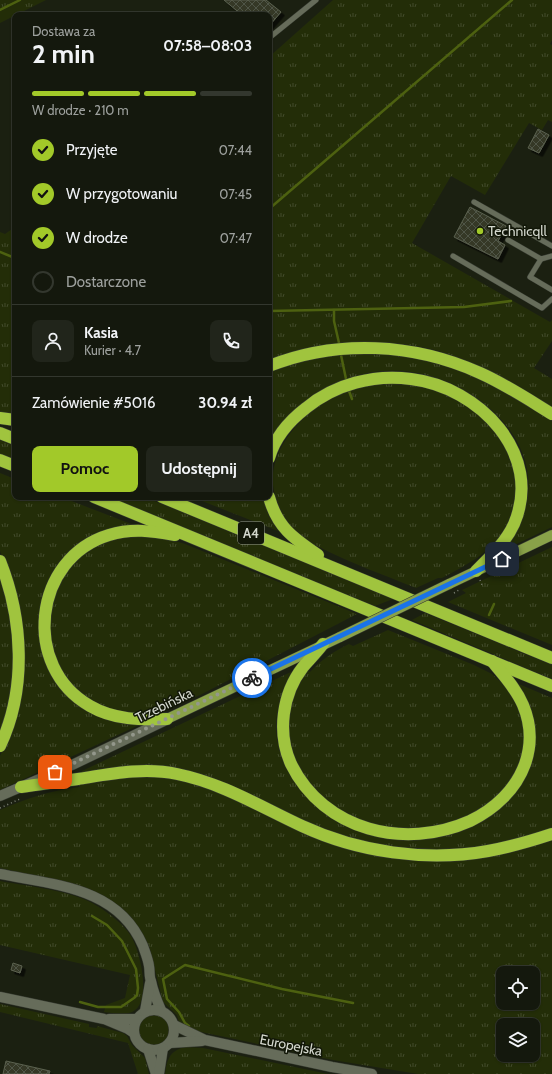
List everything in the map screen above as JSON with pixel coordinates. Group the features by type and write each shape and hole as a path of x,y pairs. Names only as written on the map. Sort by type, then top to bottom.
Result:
{"highway":[{"path":"272,365 304,355 334,349 375,348 403,350 430,356 468,368 512,390 552,414"},
{"path":"272,451 284,429 300,412 326,394 355,383 379,378 412,379 438,386 464,397 483,411 507,438 517,460 521,480 520,503 513,526 478,576"},
{"path":"0,418 12,420"},
{"path":"0,433 12,437"},
{"path":"0,460 12,465"},
{"name":"A4","path":"101,500 552,686"},
{"name":"A4","path":"169,500 552,658"},
{"path":"270,500 274,512 285,530 292,537 339,569"},
{"path":"168,719 130,719 111,715 92,707 71,691 59,676 48,651 45,630 46,605 53,584 70,558 98,539 119,532 140,530 197,539"},
{"path":"0,561 12,602 19,653 15,698 10,720 0,746"},
{"path":"324,644 303,667 290,689 285,706 283,732 289,758 302,783 332,812 365,827 386,833 430,833 462,824 485,813 496,805 512,788 518,779 528,756 530,728 527,716 518,695 492,661"},
{"path":"21,786 126,772 154,771 176,774 204,781 223,788 321,834 362,846 409,854 442,855 487,851 508,847 552,834"}],"main road":[{"name":"Trzebińska","path":"0,796 72,765 449,584 478,576 552,535"},
{"path":"0,874 76,889 106,902 128,922 140,940 148,962 150,981 161,1010"},
{"path":"145,1011 150,981"},
{"path":"0,997 104,1019 134,1033"},
{"path":"157,1074 167,1045 174,1034 174,1026 170,1016 161,1010 151,1009 145,1011 137,1019 134,1026 134,1033 139,1044 148,1049 154,1050 167,1045"},
{"path":"104,1019 137,1019"},
{"name":"Europejska","path":"174,1026 205,1040 372,1074"},
{"name":"Europejska","path":"167,1045 205,1040"},
{"path":"148,1049 157,1074"}],"lane":[{"path":"272,36 316,0"},
{"path":"474,202 552,246"},
{"path":"508,240 541,259"},
{"path":"453,256 542,308 552,299"},
{"path":"552,256 541,259 530,277 552,290"}],"path":[{"path":"478,576 483,587"}],"green space":[{"path":"0,0 46,0 22,12 12,12 12,17 0,23"},
{"path":"333,0 552,0 552,40 550,44 552,45 552,122 548,120 542,130 529,123 485,195 451,176 412,243 550,322 552,320 552,341 534,368 552,379 552,408 460,359 426,348 368,342 330,344 285,354 272,359 272,54"},
{"path":"12,229 12,414 0,412 0,232 5,234"},
{"path":"383,353 432,361 460,370 496,386 552,420 552,527 504,550 511,541 525,510 529,484 525,460 515,438 500,418 481,401 459,388 436,378 412,372 383,371 368,373 340,382 314,395 297,408 288,417 272,439 272,370 331,354"},
{"path":"380,384 420,386 455,398 476,413 495,431 509,453 515,469 515,498 511,514 504,530 492,546 468,564 442,578 438,578 416,588 367,569 315,545 300,536 285,520 273,488 273,472 277,457 293,429 305,417 337,395 355,389"},
{"path":"0,439 12,444 12,459 0,454"},
{"path":"0,473 12,478 12,500 69,500 134,525 104,530 84,540 74,548 56,568 49,579 41,603 40,615 42,634 49,667 120,721 139,725 0,790 0,756 7,741 22,687 8,571 0,551"},
{"path":"113,500 152,500 393,599 375,606"},
{"path":"200,500 263,500 269,516 278,531"},
{"path":"132,535 158,536 185,544 357,614 200,695 176,705 156,711 135,713 121,712 102,707 75,688 57,663 52,649 50,631 52,601 64,574 85,552 115,538"},
{"path":"552,547 552,645 448,602 466,593 462,590"},
{"path":"0,578 8,606 14,660 8,709 0,733"},
{"path":"425,613 552,665 552,679 412,620"},
{"path":"388,630 474,665 492,674 507,688 520,709 526,740 518,771 502,792 480,810 447,824 409,830 377,826 349,815 323,798 311,787 296,766 289,745 288,719 295,692 307,670 310,672 323,660 349,644 353,646"},
{"path":"295,670 280,703 277,715 277,740 285,763 297,784 305,794 379,836 475,823 531,762 514,682 552,698 552,830 509,842 474,848 431,851 384,847 340,836 207,778 80,774 82,771"},
{"path":"141,775 185,780 391,857 552,840 552,1074 418,1074 333,1060 192,1030 184,1026 179,1022 177,1015 163,1002 149,946 131,917 102,895 84,887 0,868 0,810 39,796 80,787 79,784"},
{"path":"0,881 76,896 97,906 120,923 131,936 141,964 143,988 142,998 138,1007 129,1013 118,1014 104,1012 106,1005 125,998 130,975 0,945"},
{"path":"0,1004 89,1024 89,1027 97,1028 97,1026 123,1033 145,1058 149,1074 138,1074 128,1043 0,1012"},
{"path":"154,1015 164,1020 169,1030 164,1040 154,1045 144,1040 139,1030 144,1020"},
{"path":"185,1047 203,1048 328,1074 165,1074 168,1060 172,1054 175,1051"}],"building":[{"path":"224,0 266,0 281,12 272,22 272,12 238,12"},
{"path":"538,129 549,135 539,153 528,148"},
{"name":"Technicqll","path":"470,207 506,226 498,241 505,245 498,259 454,237"},
{"path":"13,963 22,966 20,973 11,970"},
{"path":"6,1061 50,1071 49,1074 3,1074"}],"waterway":[{"path":"0,10 20,0"},
{"path":"272,206 512,0"},
{"path":"0,252 12,257"},
{"path":"272,311 464,307 511,301"},
{"path":"334,310 334,321 339,343"},
{"path":"341,355 346,379"},
{"path":"349,391 352,399"},
{"path":"489,615 494,604"},
{"path":"80,1002 98,1007 121,1007 137,995 138,988 136,969 122,941 107,925 92,916"},
{"path":"189,1026 185,1023 179,1012 167,999 163,979 185,965 282,989 353,1003"}],"way so far":[{"path":"55,772 252,678"}],"place":[{"name":"Technicqll","path":"480,231"}],"route":[{"path":"252,678 502,559"}]}
